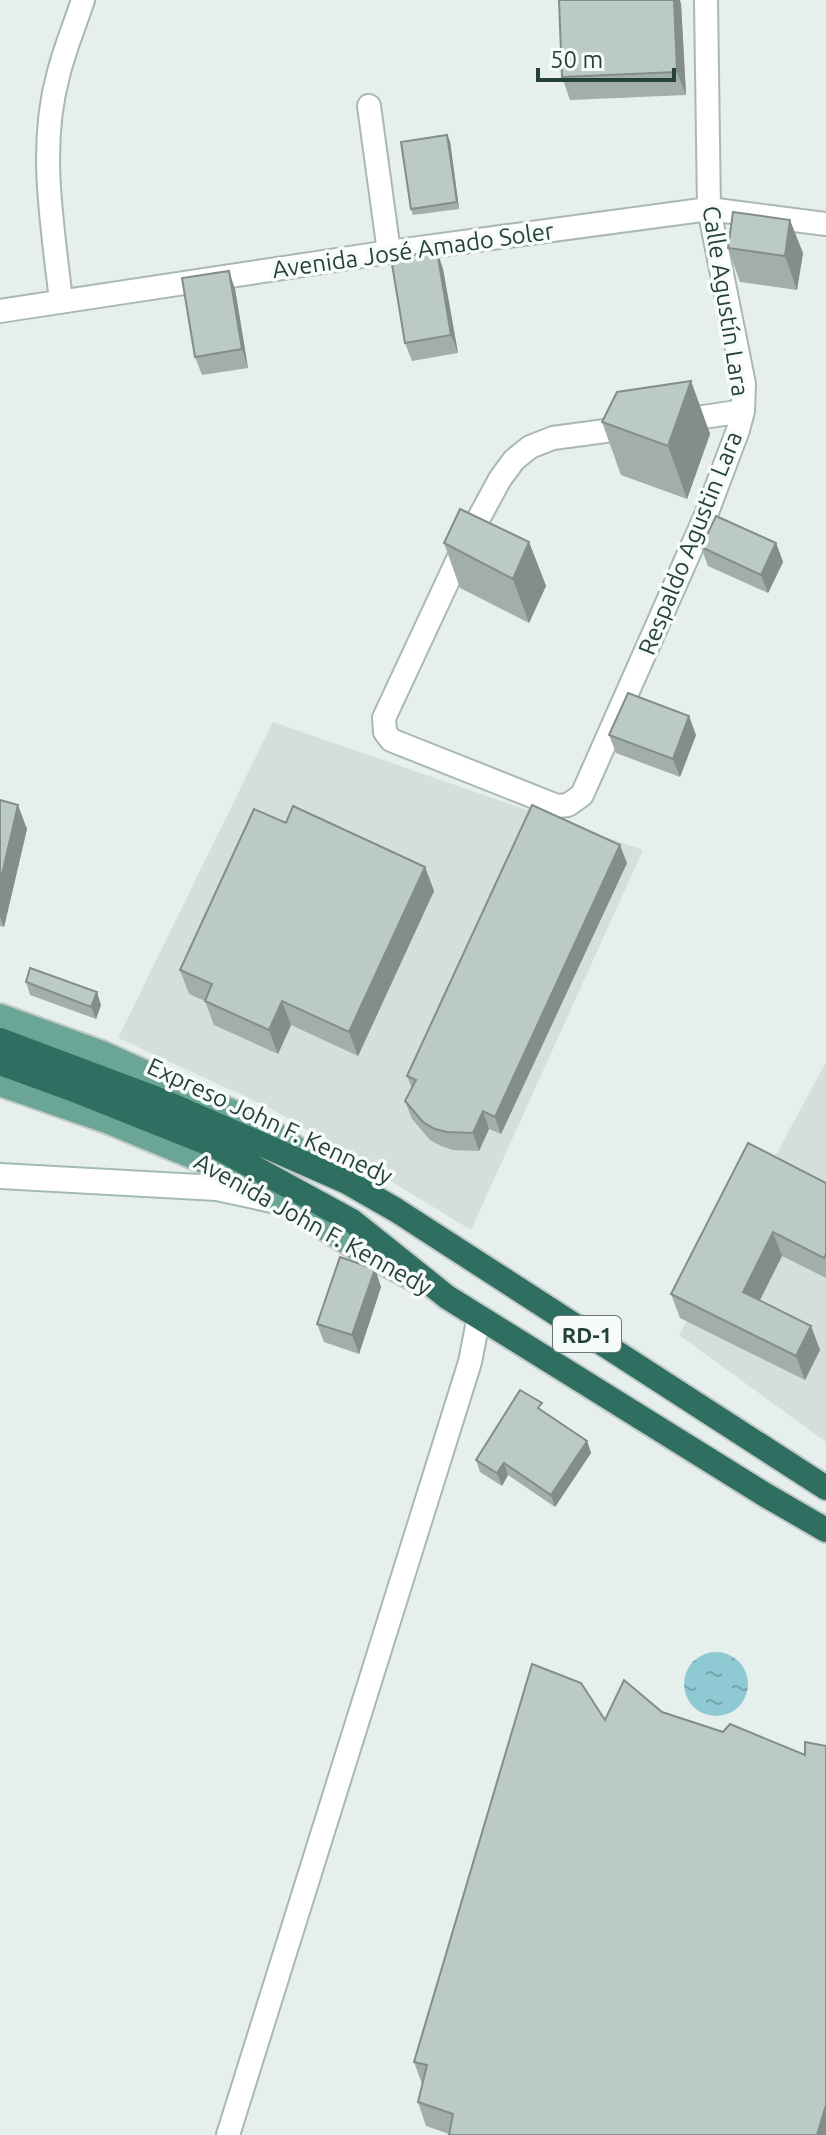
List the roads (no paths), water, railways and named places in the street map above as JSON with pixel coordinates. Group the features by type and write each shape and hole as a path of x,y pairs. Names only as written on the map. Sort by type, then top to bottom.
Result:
{"highway":[{"name":"Expreso John F. Kennedy","path":"0,1040 215,1146 352,1221 447,1297 826,1530"},
{"name":"Expreso John F. Kennedy","path":"0,1063 160,1100 347,1182 396,1210 826,1488"}],"main road":[{"name":"RD-1","path":"0,1016 102,1053 261,1125 347,1182"},
{"name":"Avenida John F. Kennedy","path":"0,1084 109,1122 213,1165 447,1297"},
{"path":"0,1176 217,1188 284,1203"},
{"name":"RD-1","path":"788,1509 826,1541"}],"street":[{"path":"61,301 48,173 50,124 57,77 83,0"},
{"name":"Calle Agustín Lara","path":"706,0 709,209 744,384 743,411"},
{"path":"369,106 389,252"},
{"name":"Avenida José Amado Soler","path":"0,311 389,252 709,209 826,224"},
{"name":"Respaldo Agustin Lara","path":"743,411 706,515 582,795 568,805 557,806 391,740 385,732 384,718 467,540 500,479 514,460 530,447 553,438 743,411"},
{"path":"228,2135 470,1362 479,1316"}],"water":[{"path":"716,1652 734,1658 742,1666 748,1684 742,1702 734,1710 716,1716 698,1710 690,1702 684,1684 690,1666 698,1658"}]}
